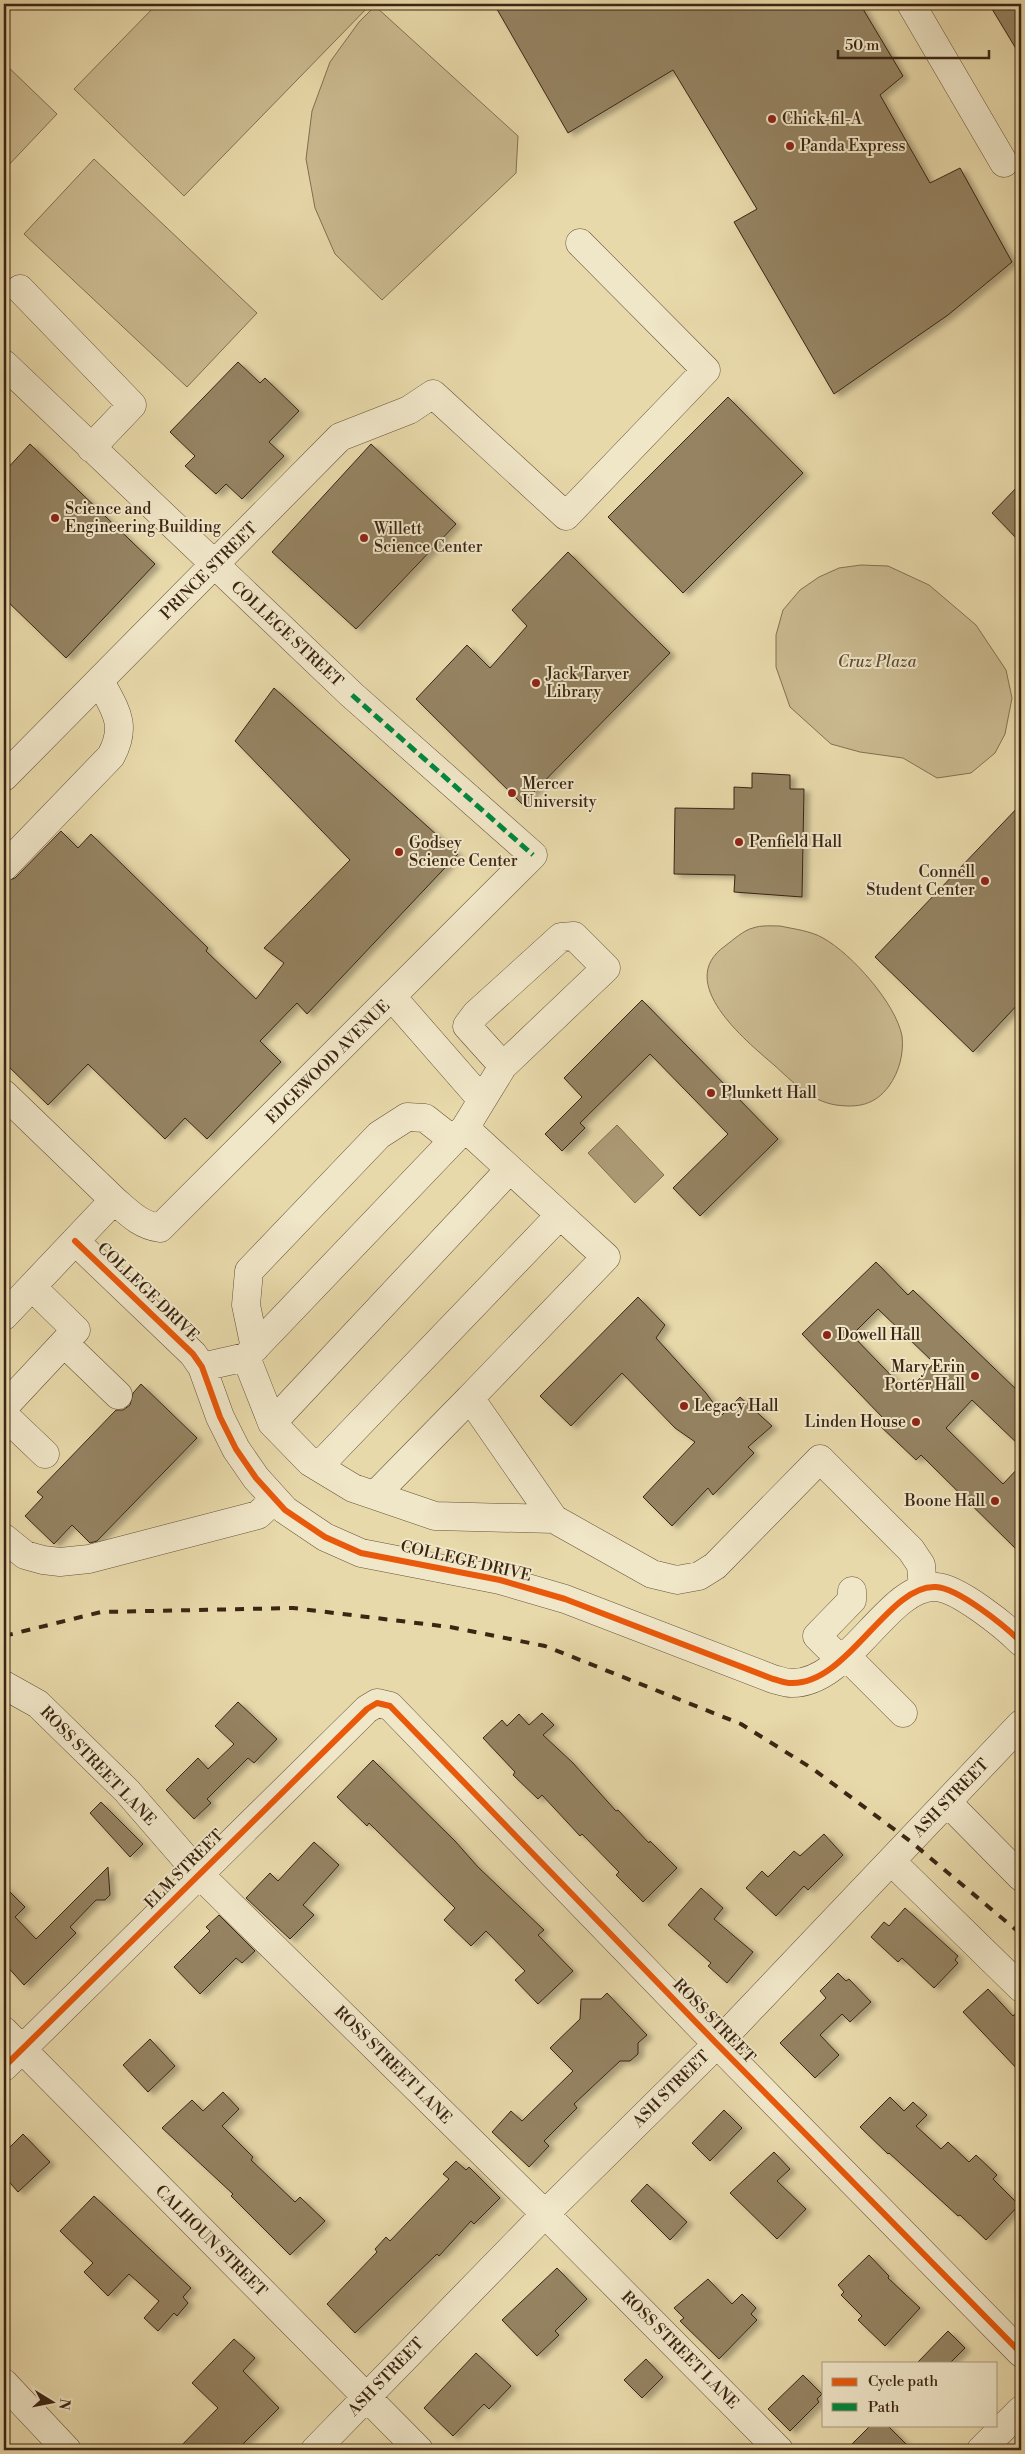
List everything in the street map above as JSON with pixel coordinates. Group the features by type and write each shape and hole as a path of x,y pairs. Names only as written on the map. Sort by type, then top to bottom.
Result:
{"street":[{"path":"910,4 1004,163"},
{"name":"PRINCE STREET","path":"4,777 340,436 409,410 433,394 566,516 706,370 580,243"},
{"path":"20,289 132,405 91,448"},
{"name":"COLLEGE STREET","path":"4,364 214,566 352,695 533,855"},
{"path":"4,867 114,752 121,732 120,720 100,681"},
{"name":"EDGEWOOD AVENUE","path":"114,1200 137,1220 149,1226 160,1228 393,998 533,855"},
{"path":"202,1367 250,1352 459,1134 503,1066 606,968 574,936 561,937 476,1014 467,1026 503,1066"},
{"path":"393,998 482,1100"},
{"path":"4,1094 114,1200 4,1316"},
{"path":"375,1496 606,1257 510,1169 459,1134 425,1118 407,1117 379,1135 249,1271 246,1305 250,1352 272,1423 310,1462 353,1488 375,1496 435,1516 554,1519"},
{"path":"272,1423 510,1169"},
{"path":"318,1467 560,1215"},
{"name":"COLLEGE DRIVE","path":"75,1241 193,1354 202,1367 220,1417 236,1449 256,1478 285,1510 325,1537 361,1553 500,1580 564,1599 773,1679 791,1684 810,1680 826,1672 898,1605 923,1589"},
{"path":"4,1407 76,1330 32,1287"},
{"path":"64,1343 118,1394"},
{"path":"470,1398 554,1519 652,1574 677,1580 699,1576 715,1566 820,1459 911,1550 921,1565 923,1589 935,1587 949,1590 1005,1626 1021,1642"},
{"path":"4,1415 45,1454"},
{"path":"4,1538 26,1556 60,1562 90,1559 258,1515 275,1499"},
{"path":"852,1591 852,1600 817,1636 902,1713"},
{"name":"ROSS STREET LANE","path":"4,1685 38,1704 127,1790 199,1874 545,2214 779,2450"},
{"name":"ELM STREET","path":"10,2049 199,1874 367,1709 377,1704 390,1706"},
{"name":"ROSS STREET","path":"390,1706 717,2044 1021,2353"},
{"name":"ASH STREET","path":"315,2450 545,2214 717,2044 1021,1724"},
{"path":"946,1802 1021,1878"},
{"path":"892,1861 1021,1988"},
{"name":"CALHOUN STREET","path":"10,2049 419,2450"},
{"path":"4,2383 67,2450"},
{"path":"981,2450 1021,2410"}],"green space":[{"path":"157,4 371,4 184,196 74,89"},
{"path":"375,6 518,136 516,173 382,300 335,254 315,208 306,159 312,111 330,62 359,22"},
{"path":"4,63 57,114 4,170"},
{"path":"94,159 257,313 187,387 24,234"},
{"name":"Cruz Plaza","path":"861,565 888,566 929,585 976,625 1006,670 1012,698 1005,734 995,753 971,773 937,778 903,758 860,752 831,744 790,707 776,667 776,635 783,610 800,590 819,577 839,568"},
{"path":"763,926 780,926 802,930 823,938 834,945 871,981 891,1009 902,1036 901,1056 893,1081 884,1092 872,1101 866,1104 844,1106 827,1103 810,1095 795,1084 732,1026 710,993 707,976 711,960 725,946 750,929"}],"shaded area":[{"path":"617,1125 664,1175 635,1203 588,1153"}],"building":[{"path":"494,4 860,4 903,76 880,95 930,183 960,168 1012,262 948,315 834,394 734,222 757,209 673,70 568,133"},
{"path":"989,4 1021,4 1021,57"},
{"path":"238,362 260,383 265,378 299,411 269,442 284,456 242,499 226,484 216,494 185,466 195,456 170,432"},
{"path":"728,397 803,473 683,593 608,517"},
{"name":"Science and Engineering Building","path":"30,444 155,564 66,658 4,598 4,472"},
{"name":"Willett Science Center","path":"371,444 456,524 356,629 272,552"},
{"path":"1021,483 1021,543 992,513"},
{"name":"Jack Tarver Library","path":"568,552 670,653 522,804 416,699 467,645 490,668 527,626 512,610"},
{"path":"274,688 458,854 307,1014 297,1003 260,1041 281,1062 207,1139 185,1118 165,1139 88,1064 48,1105 4,1062 4,882 15,878 61,831 78,848 91,834 208,948 206,951 256,999 284,963 264,948 350,860 235,741"},
{"name":"Penfield Hall","path":"752,773 790,775 790,789 804,789 802,897 734,892 735,875 674,874 675,808 734,809 734,787 752,788"},
{"name":"Connell Student Center","path":"1021,804 1021,1001 973,1052 875,957"},
{"name":"Plunkett Hall","path":"642,1000 778,1139 700,1216 673,1188 728,1134 650,1054 580,1123 585,1128 562,1151 545,1134 582,1097 564,1078"},
{"path":"876,1262 908,1295 913,1290 1021,1394 1021,1447 972,1400 946,1428 1003,1484 1021,1465 1021,1554 921,1455 916,1460 878,1424 883,1418 802,1334","holes":["878,1309 934,1363 907,1392 852,1335"]},
{"name":"Legacy Hall","path":"638,1297 665,1325 656,1338 706,1393 722,1415 740,1397 772,1426 748,1447 754,1453 713,1495 708,1488 672,1526 643,1497 695,1442 675,1428 622,1373 571,1426 540,1396"},
{"path":"141,1384 197,1438 97,1541 90,1543 72,1525 54,1544 25,1516 43,1497 37,1492 116,1410 123,1410 130,1405 133,1393"},
{"path":"238,1702 277,1739 254,1763 248,1758 207,1799 211,1803 194,1819 166,1790 198,1758 208,1769 234,1744 215,1726"},
{"path":"542,1713 554,1725 543,1735 573,1763 616,1811 618,1810 649,1843 650,1841 677,1868 643,1902 616,1875 619,1872 582,1834 580,1836 542,1795 538,1799 513,1775 515,1772 483,1738 502,1720 507,1726 519,1714 529,1725"},
{"path":"373,1760 455,1841 478,1867 544,1930 538,1935 573,1971 538,2004 515,1980 525,1971 486,1931 471,1946 444,1920 455,1908 369,1823 367,1826 337,1797"},
{"path":"101,1802 143,1844 130,1857 90,1813"},
{"path":"824,1834 843,1855 808,1890 804,1886 776,1916 746,1888 762,1871 768,1877 794,1851 800,1856"},
{"path":"314,1842 339,1865 303,1905 314,1915 290,1939 246,1898 270,1873 278,1881"},
{"path":"108,1867 110,1895 105,1900 96,1900 70,1927 76,1933 24,1985 4,1963 4,1886 25,1907 15,1917 36,1939"},
{"path":"701,1888 723,1908 714,1919 753,1952 727,1983 708,1966 711,1963 668,1925"},
{"path":"905,1908 958,1956 955,1960 958,1963 934,1988 902,1958 898,1962 871,1937 884,1922 889,1926"},
{"path":"219,1915 255,1951 242,1963 236,1958 200,1994 174,1967 210,1931 206,1927"},
{"path":"838,1973 846,1981 849,1979 871,2002 850,2022 842,2014 820,2035 839,2055 815,2078 780,2043 826,1998 820,1991"},
{"path":"988,1989 1013,2016 1021,2009 1021,2073 963,2012"},
{"path":"607,1993 647,2035 638,2043 638,2054 630,2061 620,2061 574,2104 577,2108 544,2141 549,2146 529,2167 492,2132 511,2111 522,2121 573,2071 550,2048 580,2019 581,1999 601,1999"},
{"path":"150,2039 175,2066 148,2092 123,2065"},
{"path":"223,2092 239,2109 222,2126 253,2157 251,2160 295,2202 300,2197 325,2221 290,2255 231,2196 233,2194 162,2128 192,2100 203,2111"},
{"path":"890,2097 904,2111 913,2102 927,2115 916,2126 941,2149 948,2142 969,2162 976,2155 997,2175 993,2179 1019,2205 986,2240 860,2127"},
{"path":"724,2110 742,2128 710,2161 692,2143"},
{"path":"23,2134 50,2162 18,2192 4,2176 4,2153"},
{"path":"774,2152 790,2169 777,2181 806,2209 777,2239 730,2193"},
{"path":"456,2161 466,2170 469,2167 500,2198 474,2224 471,2221 439,2256 437,2254 355,2333 327,2304 377,2252 375,2249 386,2237 390,2241 449,2179 443,2174"},
{"path":"647,2184 687,2222 670,2240 631,2201"},
{"path":"94,2196 191,2288 183,2297 188,2303 177,2316 174,2313 158,2331 144,2318 159,2301 129,2274 108,2296 84,2272 93,2263 60,2231"},
{"path":"869,2255 889,2276 888,2278 920,2308 885,2346 858,2320 862,2316 841,2295 844,2292 838,2285"},
{"path":"557,2268 587,2299 555,2331 559,2335 537,2356 502,2320"},
{"path":"708,2279 732,2304 742,2294 756,2308 751,2314 757,2320 719,2359 680,2321 684,2318 674,2308"},
{"path":"948,2331 965,2348 951,2362 918,2362"},
{"path":"234,2339 255,2358 243,2371 279,2408 237,2450 177,2450 218,2408 192,2383"},
{"path":"476,2353 511,2386 489,2409 484,2404 453,2436 424,2408"},
{"path":"646,2359 663,2377 642,2398 624,2380"},
{"path":"803,2375 822,2394 817,2399 819,2402 790,2431 768,2409"},
{"path":"870,2426 888,2426 912,2450 846,2450"}],"railway":[{"path":"4,1636 101,1612 293,1608 450,1627 545,1646 741,1724 813,1769 910,1841 1021,1934"}],"marked path":[{"path":"352,695 533,855"}],"cycle path":[{"path":"75,1241 193,1354 202,1367 220,1417 236,1449 256,1478 285,1510 325,1537 361,1553 500,1580 565,1599 773,1679 789,1683 812,1679 831,1668 849,1653 901,1601 918,1590 936,1587 956,1594 993,1618 1021,1642"},
{"path":"4,2067 367,1709 377,1703 390,1706 717,2044 1021,2353"}],"place":[{"name":"Chick-fil-A","path":"772,119"},
{"name":"Panda Express","path":"790,146"},
{"name":"Science and Engineering Building","path":"55,518"},
{"name":"Willett Science Center","path":"364,538"},
{"name":"Jack Tarver Library","path":"536,683"},
{"name":"Mercer University","path":"512,793"},
{"name":"Penfield Hall","path":"739,842"},
{"name":"Godsey Science Center","path":"399,852"},
{"name":"Connell Student Center","path":"985,881"},
{"name":"Plunkett Hall","path":"711,1093"},
{"name":"Dowell Hall","path":"827,1335"},
{"name":"Mary Erin Porter Hall","path":"975,1376"},
{"name":"Legacy Hall","path":"684,1406"},
{"name":"Linden House","path":"916,1422"},
{"name":"Boone Hall","path":"995,1501"}]}
